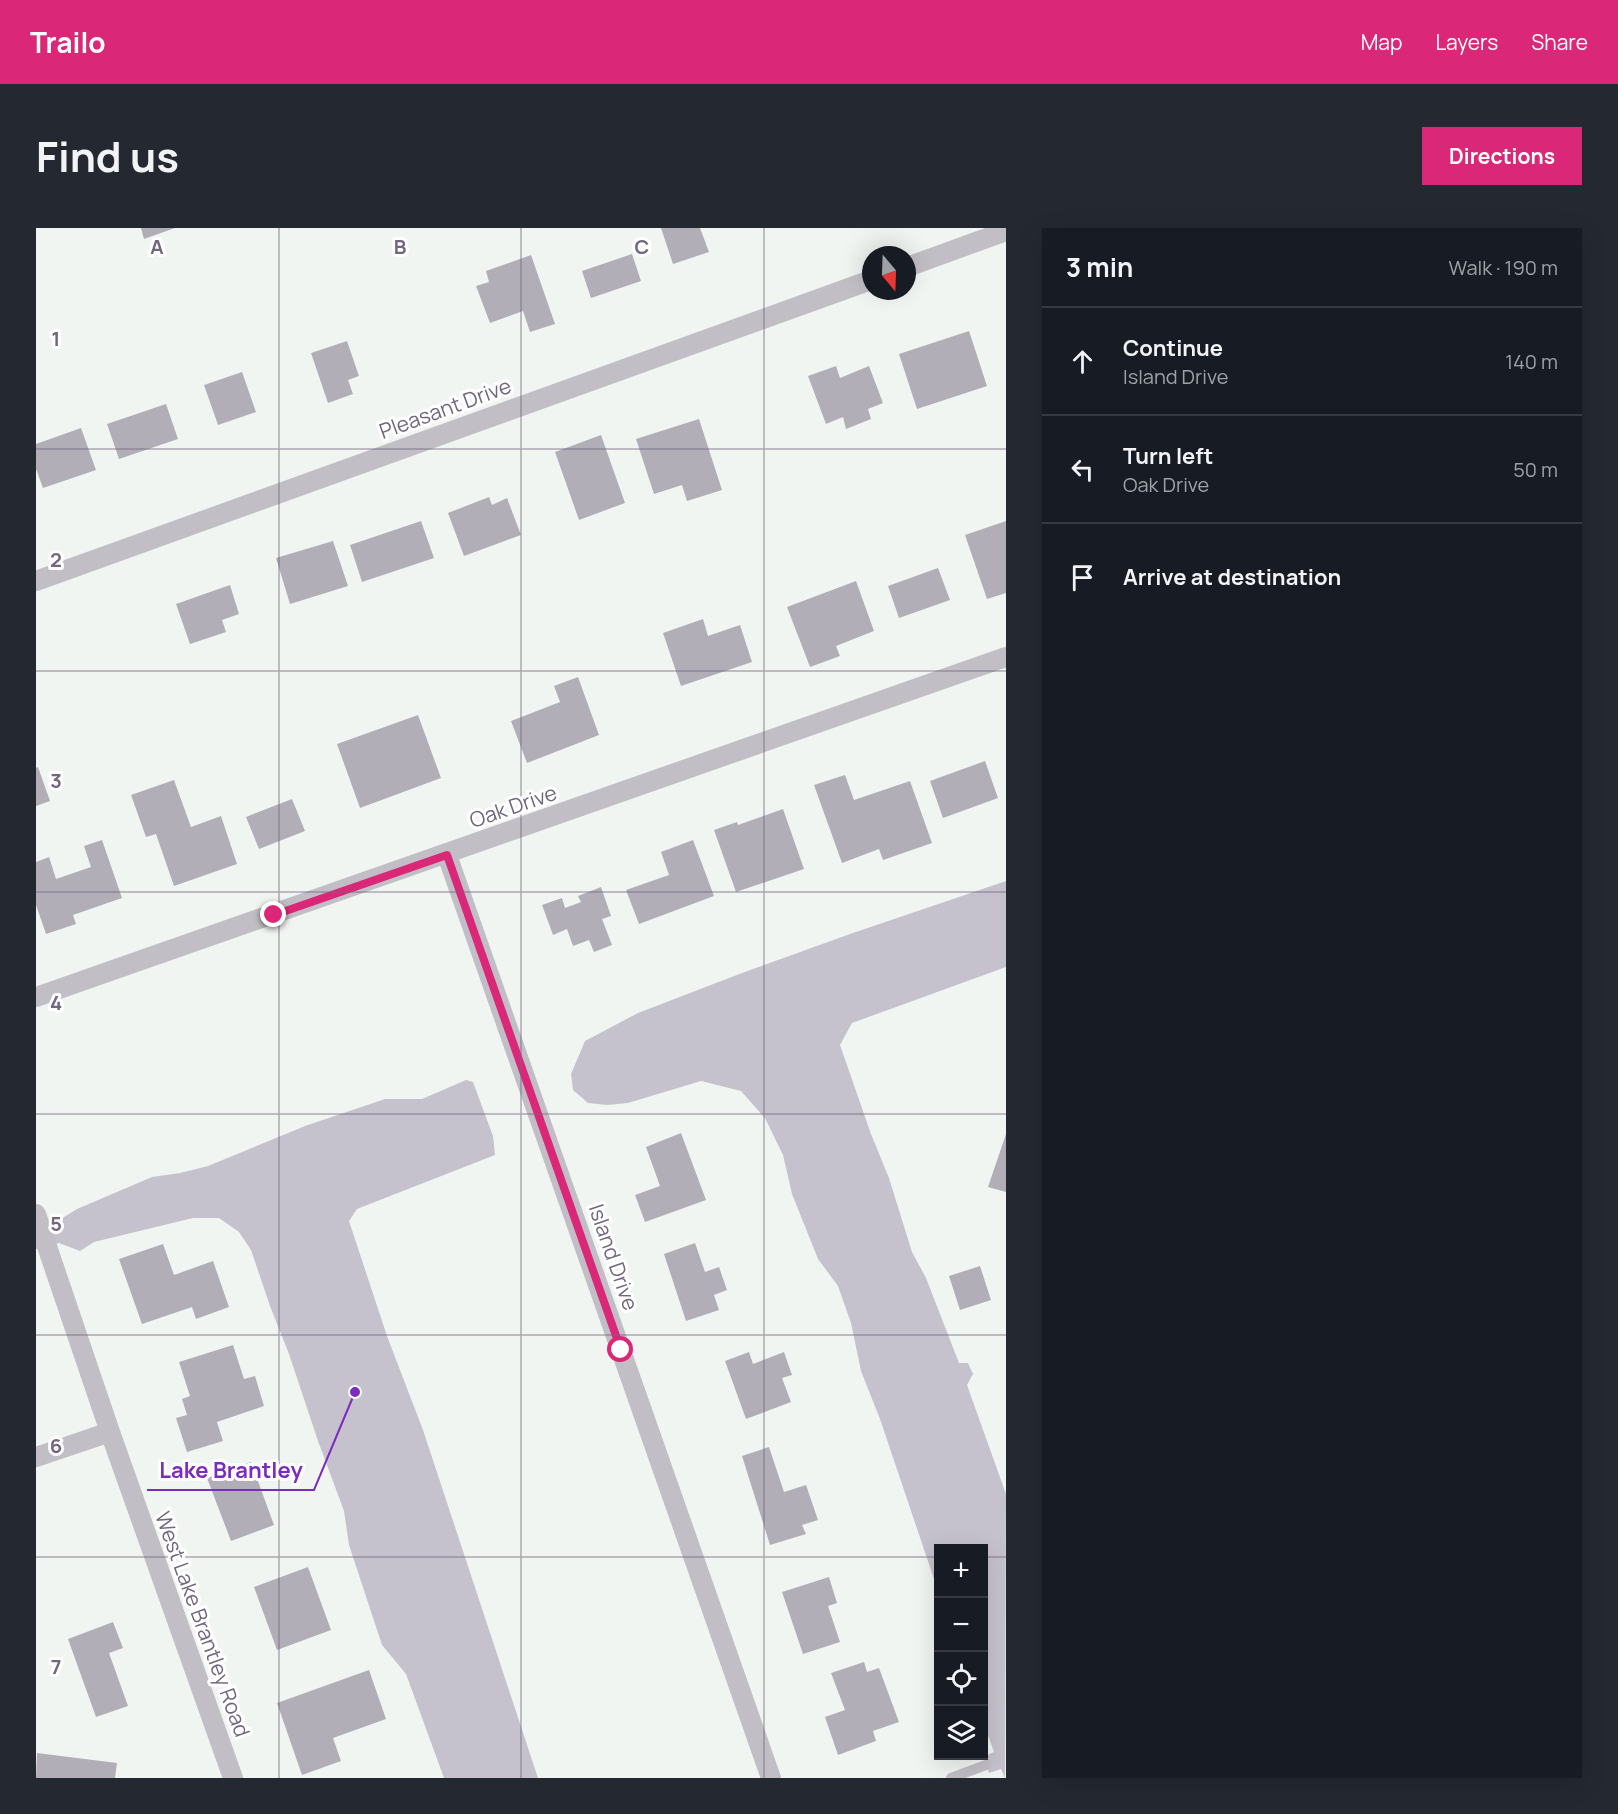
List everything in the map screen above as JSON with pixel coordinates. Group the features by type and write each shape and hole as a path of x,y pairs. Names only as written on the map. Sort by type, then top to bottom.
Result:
{"street":[{"path":"916,264 1006,231"},
{"name":"Pleasant Drive","path":"36,581 862,283"},
{"name":"Oak Drive","path":"36,997 447,855 1006,657"},
{"name":"Island Drive","path":"447,855 771,1778"},
{"name":"West Lake Brantley Road","path":"39,1221 110,1432 233,1778"},
{"path":"36,1457 110,1432"}],"lane":[{"path":"951,1778 986,1765"}],"shaded area":[{"path":"1006,881 1006,967 852,1023 840,1045 889,1178 912,1252 926,1278 959,1363 968,1363 973,1374 967,1385 1006,1494 1005,1778 1001,1769 989,1773 984,1760 988,1760 988,1755 994,1752 988,1735 988,1544 934,1544 934,1579 880,1419 861,1371 851,1323 838,1286 818,1259 792,1194 783,1155 765,1118 741,1091 701,1081 628,1103 607,1105 588,1103 573,1090 571,1074 585,1041 638,1013 850,934"},
{"path":"466,1080 473,1082 493,1136 495,1155 357,1209 349,1221 387,1336 423,1430 538,1778 444,1778 406,1674 382,1645 349,1545 344,1511 251,1250 239,1232 219,1218 193,1218 94,1242 80,1251 59,1243 36,1249 36,1233 54,1227 77,1209 152,1177 208,1166 305,1126 385,1099 422,1099"}],"building":[{"path":"141,228 175,228 144,239"},
{"path":"661,228 700,228 709,252 673,264"},
{"path":"632,254 641,281 591,298 582,271"},
{"path":"531,255 555,324 530,332 523,311 490,323 476,286 489,282 486,271"},
{"path":"969,331 987,386 917,409 899,354"},
{"path":"347,341 359,376 348,380 353,394 328,403 311,353"},
{"path":"836,366 840,378 869,366 883,403 868,409 871,419 846,429 843,417 826,424 808,376"},
{"path":"242,372 256,412 218,425 204,385"},
{"path":"166,404 178,439 119,459 107,424"},
{"path":"699,419 722,490 687,501 682,485 654,494 636,439"},
{"path":"81,428 96,470 43,488 36,469 36,444"},
{"path":"601,435 625,503 579,520 555,452"},
{"path":"489,497 492,505 507,498 521,535 464,556 448,513"},
{"path":"421,521 434,558 362,582 350,545"},
{"path":"1006,521 1006,593 987,599 965,535"},
{"path":"333,541 348,586 290,604 276,558"},
{"path":"938,568 950,600 899,618 888,586"},
{"path":"856,581 874,631 836,646 840,656 810,667 787,607"},
{"path":"230,585 239,614 222,620 226,632 190,644 176,604"},
{"path":"703,619 708,636 740,625 752,662 681,686 663,633"},
{"path":"578,677 599,735 527,763 511,721 560,702 554,686"},
{"path":"418,715 441,778 360,808 337,744"},
{"path":"985,761 998,798 943,818 930,781"},
{"path":"38,767 50,801 36,806 36,768"},
{"path":"845,775 854,800 910,781 932,843 883,860 879,849 842,863 814,785"},
{"path":"174,780 191,827 221,816 237,864 174,886 156,834 146,837 131,795"},
{"path":"292,799 305,831 259,849 246,817"},
{"path":"783,809 804,869 736,892 714,830 737,822 738,825"},
{"path":"102,840 122,898 73,915 76,924 46,934 36,905 36,862 49,857 56,879 91,867 84,846"},
{"path":"693,840 714,896 639,924 626,890 669,875 661,852"},
{"path":"601,887 611,916 602,919 612,945 594,952 589,940 573,946 567,929 553,935 542,905 562,898 565,908 581,902 578,896"},
{"path":"681,1133 706,1200 645,1222 635,1195 660,1186 646,1147"},
{"path":"1006,1134 1006,1192 988,1187"},
{"path":"695,1243 705,1272 719,1267 727,1290 714,1295 719,1310 686,1321 664,1254"},
{"path":"163,1244 174,1275 213,1261 229,1307 196,1319 192,1307 142,1324 119,1259"},
{"path":"980,1266 991,1300 960,1310 949,1276"},
{"path":"233,1345 244,1379 255,1376 264,1406 217,1422 223,1441 187,1452 176,1418 187,1415 182,1399 190,1396 179,1362"},
{"path":"749,1352 753,1364 784,1352 792,1375 782,1378 791,1402 746,1419 725,1361"},
{"path":"769,1447 784,1492 806,1485 818,1520 802,1525 806,1534 770,1545 742,1456"},
{"path":"251,1462 274,1525 231,1541 207,1478"},
{"path":"308,1567 331,1630 277,1650 254,1587"},
{"path":"829,1577 837,1603 828,1606 840,1642 803,1654 782,1592"},
{"path":"113,1622 123,1648 109,1653 128,1706 96,1717 68,1639"},
{"path":"864,1662 867,1672 879,1668 899,1722 873,1731 876,1741 838,1755 825,1717 845,1710 831,1673"},
{"path":"369,1670 386,1719 333,1738 341,1761 302,1775 277,1703"},
{"path":"37,1753 117,1763 115,1778 36,1778"}],"place":[{"name":"Lake Brantley","path":"355,1392"}],"route":[{"path":"274,915 447,855 621,1350"}]}
